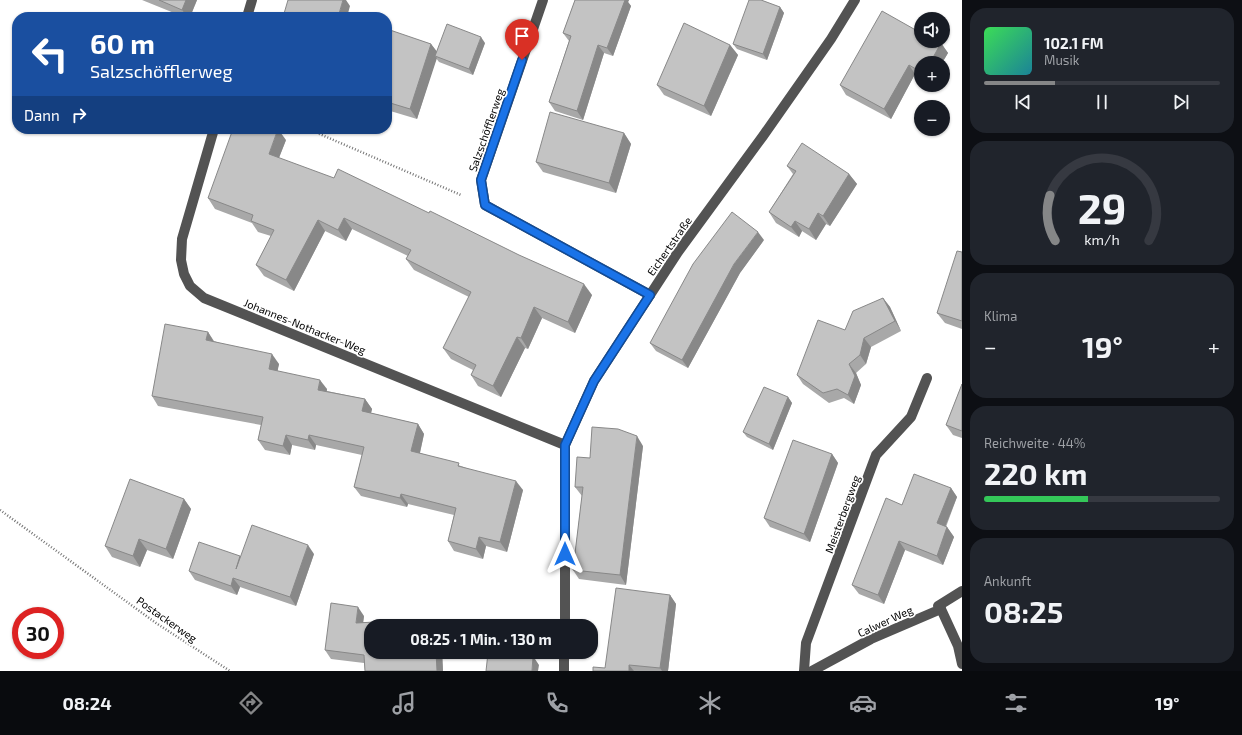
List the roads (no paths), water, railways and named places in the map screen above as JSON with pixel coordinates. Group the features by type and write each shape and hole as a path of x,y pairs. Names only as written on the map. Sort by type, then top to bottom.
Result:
{"street":[{"path":"248,12 252,0"},
{"name":"Salzschöfflerweg","path":"543,0 481,180 485,205 650,295"},
{"name":"Eichertstraße","path":"564,619 565,445 594,381 678,252 831,40 855,0"},
{"name":"Johannes-Nothacker-Weg","path":"213,134 182,239 181,260 184,274 190,286 204,298 565,445"},
{"name":"Meisterbergweg","path":"804,671 806,643 876,455 911,417 927,378"},
{"name":"Calwer Weg","path":"812,671 871,639 941,609 938,606 962,591"},
{"path":"941,609 958,646 962,664"},
{"path":"564,659 564,671"}]}
